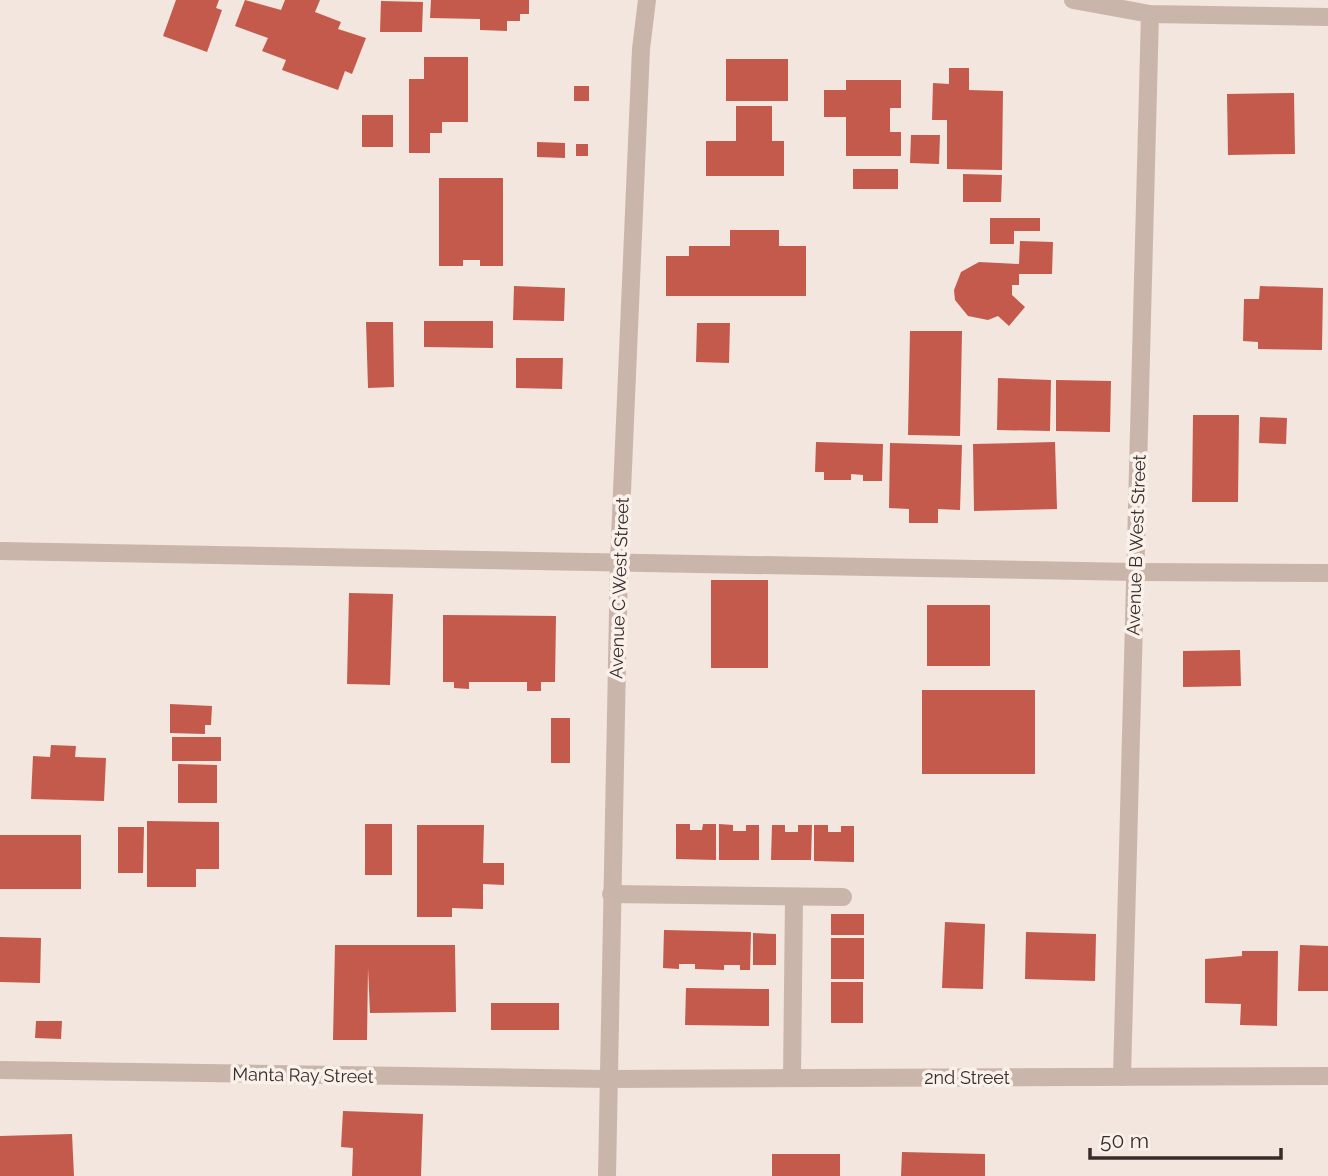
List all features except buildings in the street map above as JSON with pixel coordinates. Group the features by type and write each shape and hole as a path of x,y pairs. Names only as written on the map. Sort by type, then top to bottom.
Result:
{"street":[{"name":"Avenue C West Street","path":"607,1176 619,561 641,49 647,0"},
{"path":"1073,0 1150,13 1273,8 1328,17"},
{"name":"Avenue B West Street","path":"1122,1077 1150,13"},
{"path":"0,551 193,557 1328,573"},
{"path":"611,894 842,897"},
{"path":"792,1078 793,897"},
{"name":"Manta Ray Street","path":"0,1070 607,1079"},
{"name":"2nd Street","path":"607,1079 1328,1076"}]}
